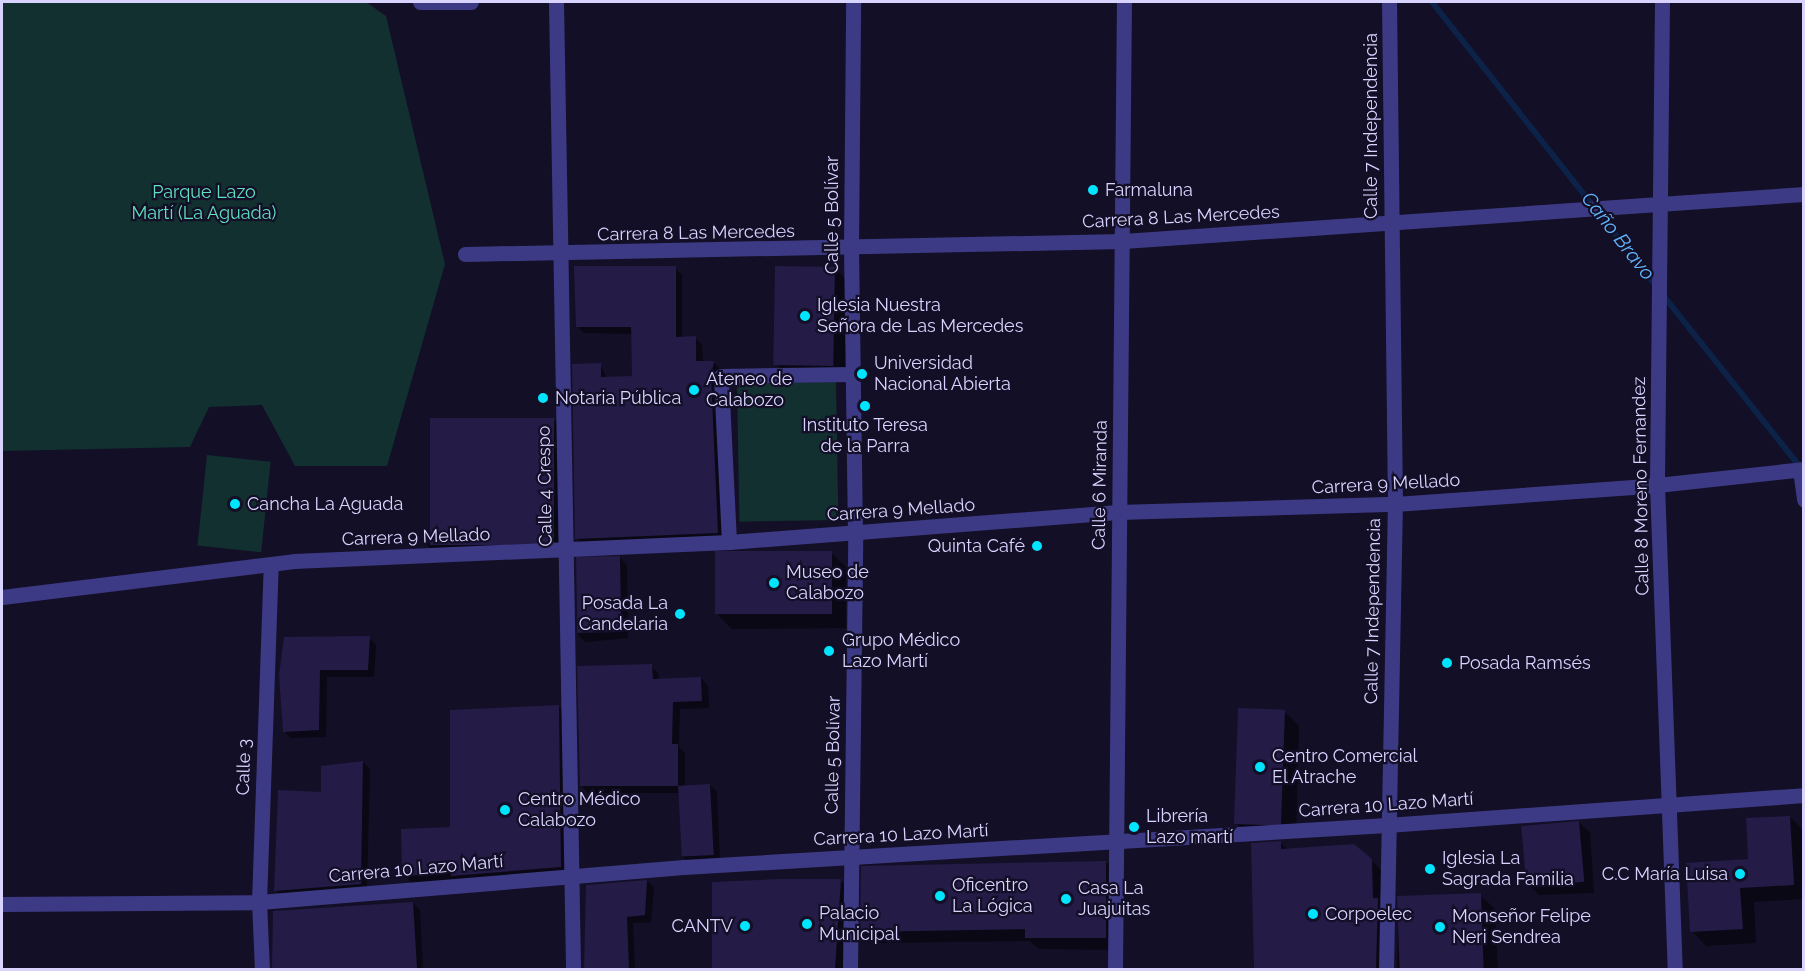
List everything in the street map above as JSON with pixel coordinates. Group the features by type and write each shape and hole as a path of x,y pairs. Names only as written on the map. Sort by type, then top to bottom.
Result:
{"street":[{"path":"420,2 471,2"},
{"name":"Calle 4 Crespo","path":"556,2 573,969"},
{"name":"Calle 5 Bolívar","path":"850,969 855,533 851,249 853,2"},
{"name":"Calle 6 Miranda","path":"1115,969 1118,842 1118,512 1123,241 1124,2"},
{"name":"Calle 7 Independencia","path":"1386,969 1395,504 1389,2"},
{"name":"Calle 8 Moreno Fernandez","path":"1662,2 1662,206 1657,485 1675,969"},
{"name":"Carrera 8 Las Mercedes","path":"465,254 560,255 1123,241 1662,206 1803,194"},
{"path":"729,542 721,376 852,374"},
{"path":"1802,470 1803,500"},
{"name":"Carrera 9 Mellado","path":"2,597 294,561 729,542 1118,512 1395,504 1657,485 1802,470"},
{"name":"Calle 3","path":"262,969 259,902 271,565"},
{"name":"Carrera 10 Lazo Martí","path":"2,904 259,902 572,876 1388,825 1803,795"}],"green space":[{"name":"Parque Lazo Martí (La Aguada)","path":"2,2 366,2 386,16 445,264 387,466 295,466 262,405 209,407 190,447 2,451"},
{"path":"836,382 838,520 739,522 737,384"},
{"name":"Cancha La Aguada","path":"207,455 271,462 261,552 197,546"}],"building":[{"path":"574,266 676,266 676,337 696,336 696,361 714,361 711,376 718,533 575,539 572,364 601,363 601,377 632,376 631,327 576,327"},
{"name":"Iglesia Nuestra Señora de Las Mercedes","path":"775,266 835,267 833,366 773,365"},
{"path":"430,418 554,418 554,545 430,545"},
{"name":"Museo de Calabozo","path":"715,551 832,551 832,614 715,614"},
{"path":"620,556 621,632 577,633 576,557"},
{"path":"370,636 368,670 320,670 319,730 283,732 279,675 284,637"},
{"path":"652,664 653,679 701,677 702,701 673,702 672,744 678,744 678,786 580,786 577,666"},
{"name":"Centro Médico Calabozo","path":"559,705 561,867 451,876 451,873 402,876 401,829 450,827 450,710"},
{"name":"Centro Comercial El Atrache","path":"1238,708 1285,710 1281,826 1234,824"},
{"path":"363,761 361,884 274,891 278,790 321,792 321,766"},
{"path":"710,784 714,855 682,857 678,786"},
{"name":"C.C María Luisa","path":"1790,816 1794,885 1740,888 1743,929 1690,932 1686,863 1748,859 1746,818"},
{"path":"1579,821 1584,882 1527,887 1521,826"},
{"name":"Corpoelec","path":"1281,841 1281,849 1354,844 1372,859 1373,898 1378,898 1376,969 1254,969 1251,843"},
{"name":"Oficentro La Lógica","path":"1106,861 1106,938 1025,938 1025,929 860,932 861,866"},
{"path":"841,879 835,969 712,969 712,882"},
{"path":"647,880 645,915 627,917 629,969 584,969 586,885"},
{"path":"1481,893 1484,969 1400,970 1397,896"},
{"path":"413,902 417,968 272,969 273,911"}],"waterway":[{"name":"Caño Bravo","path":"1432,2 1656,286"},
{"name":"Caño Bravo","path":"1662,294 1800,467"}],"place":[{"name":"Farmaluna","path":"1093,190"},
{"name":"Iglesia Nuestra Señora de Las Mercedes","path":"805,316"},
{"name":"Universidad Nacional Abierta","path":"862,374"},
{"name":"Ateneo de Calabozo","path":"694,390"},
{"name":"Notaria Pública","path":"543,398"},
{"name":"Instituto Teresa de la Parra","path":"865,406"},
{"name":"Cancha La Aguada","path":"235,504"},
{"name":"Quinta Café","path":"1037,546"},
{"name":"Museo de Calabozo","path":"774,583"},
{"name":"Posada La Candelaria","path":"680,614"},
{"name":"Grupo Médico Lazo Martí","path":"829,651"},
{"name":"Posada Ramsés","path":"1447,663"},
{"name":"Centro Comercial El Atrache","path":"1260,767"},
{"name":"Centro Médico Calabozo","path":"505,810"},
{"name":"Librería Lazo martí","path":"1134,827"},
{"name":"Iglesia La Sagrada Familia","path":"1430,869"},
{"name":"C.C María Luisa","path":"1740,874"},
{"name":"Oficentro La Lógica","path":"940,896"},
{"name":"Casa La Juajuitas","path":"1066,899"},
{"name":"Corpoelec","path":"1313,914"},
{"name":"Palacio Municipal","path":"807,924"},
{"name":"CANTV","path":"745,926"},
{"name":"Monseñor Felipe Neri Sendrea","path":"1440,927"}]}
